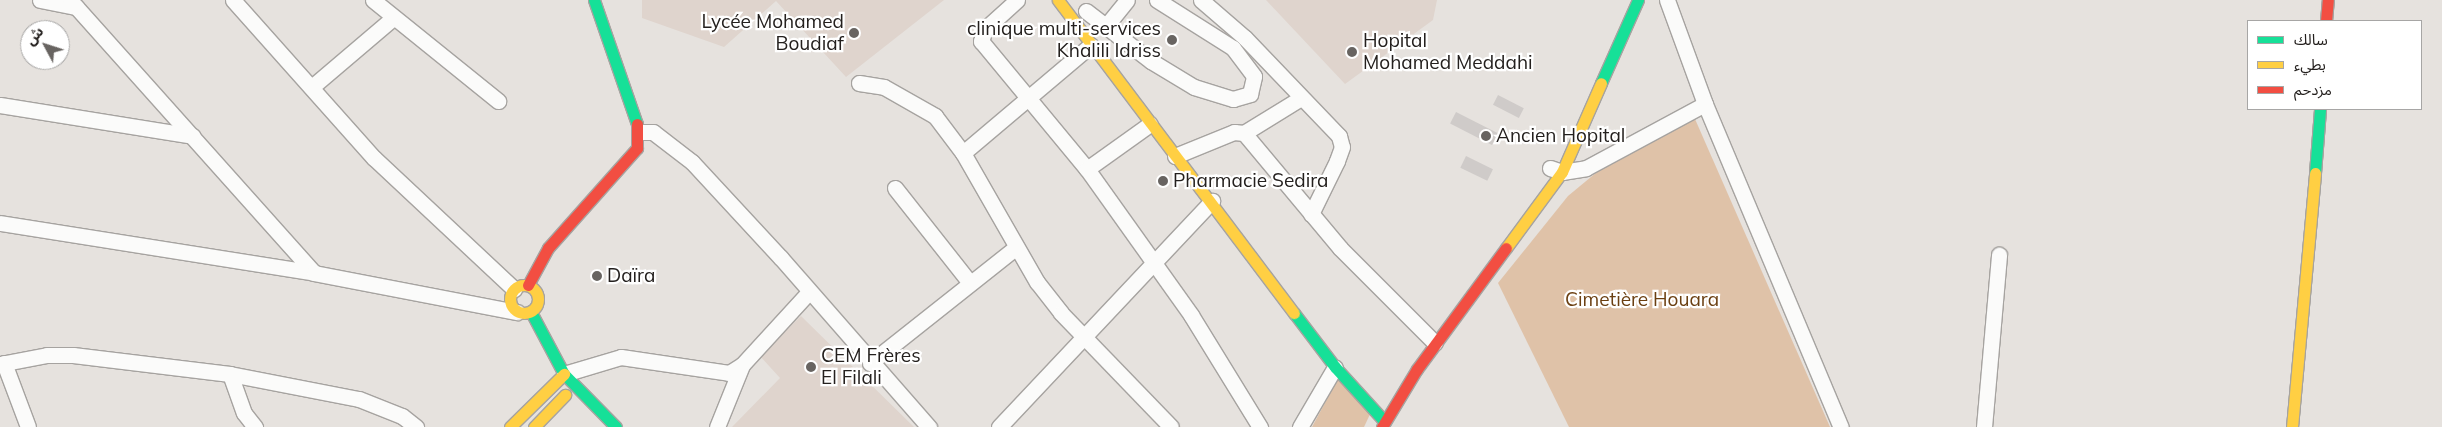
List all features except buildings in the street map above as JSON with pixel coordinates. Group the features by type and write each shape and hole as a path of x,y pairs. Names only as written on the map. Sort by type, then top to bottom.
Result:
{"main road":[{"path":"594,0 639,132 633,156 548,248 521,287 510,299 524,312 570,379 616,427"},
{"path":"1058,0 1335,366 1383,424 1435,343 1540,198 1556,170 1638,0"},
{"path":"2326,20 2328,0"},
{"path":"1556,170 1607,36"},
{"path":"2292,427 2320,110"},
{"path":"521,287 538,296 537,305 524,312"},
{"path":"510,427 570,379"},
{"path":"534,427 570,379"}],"street":[{"path":"40,0 73,3 314,273"},
{"path":"233,0 313,86 374,158 521,287"},
{"path":"373,0 393,18 498,100"},
{"path":"1017,0 985,29 981,40 1087,169 1155,263 1260,427"},
{"path":"1106,26 1127,0"},
{"path":"1073,20 1091,5 1106,26 1151,61 1194,87 1233,99 1250,94 1254,76 1233,48 1157,0"},
{"path":"1201,0 1245,38 1338,136 1342,147 1311,214"},
{"path":"1667,0 1705,104 1841,427"},
{"path":"313,86 393,18"},
{"path":"963,153 1091,45"},
{"path":"859,83 884,87 926,108 963,153 1015,248 1061,313 1171,427"},
{"path":"1175,156 1234,132 1244,133 1301,98"},
{"path":"1556,170 1586,168 1705,104"},
{"path":"0,106 193,136"},
{"path":"1087,169 1150,124"},
{"path":"639,132 653,132 692,162 929,427"},
{"path":"1244,133 1311,214 1382,293 1435,343"},
{"path":"895,188 970,283"},
{"path":"999,427 1212,201"},
{"path":"0,223 314,273 524,312"},
{"path":"870,363 1015,248"},
{"path":"1984,427 1999,255"},
{"path":"718,427 742,365 809,292"},
{"path":"28,427 2,364 47,355 73,355 230,374 377,404 416,427"},
{"path":"570,379 592,363 621,357 724,373 742,365"},
{"path":"1300,427 1335,366"},
{"path":"230,374 244,413 255,427"}],"shaded area":[{"name":"Lycée Mohamed Boudiaf","path":"642,0 944,0 846,77 776,1 724,47 642,18"},
{"name":"Hopital Mohamed Meddahi","path":"1266,0 1437,0 1433,20 1345,84"},
{"name":"CEM Frères El Filali","path":"801,316 914,427 732,427 780,378 760,356"}],"green space":[{"name":"Cimetière Houara","path":"1695,119 1830,427 1569,427 1498,283 1568,196 1597,172"},
{"path":"1340,375 1372,410 1364,427 1312,427"}],"traffic: fast":[{"path":"594,0 637,124"},
{"path":"1601,83 1638,0"},
{"path":"2315,173 2320,110"},
{"path":"531,312 564,374 616,427"},
{"path":"1294,313 1335,367 1385,422"}],"traffic: slow":[{"path":"1058,0 1294,313"},
{"path":"1506,248 1562,172 1601,83"},
{"path":"2292,427 2315,173"},
{"path":"524,285 534,289 538,299 534,309 524,313 514,309 510,299 514,289 524,285"},
{"path":"510,427 564,374"},
{"path":"534,427 565,395"}],"traffic: jam":[{"path":"2326,20 2328,0"},
{"path":"528,285 548,248 637,148 637,124"},
{"path":"1382,427 1417,369 1506,248"}],"place":[{"name":"Lycée Mohamed Boudiaf","path":"854,33"},
{"name":"clinique multi-services Khalili Idriss","path":"1172,40"},
{"name":"Hopital Mohamed Meddahi","path":"1352,52"},
{"name":"Ancien Hopital","path":"1486,136"},
{"name":"Pharmacie Sedira","path":"1163,181"},
{"name":"Daïra","path":"597,276"},
{"name":"CEM Frères El Filali","path":"811,367"}]}
